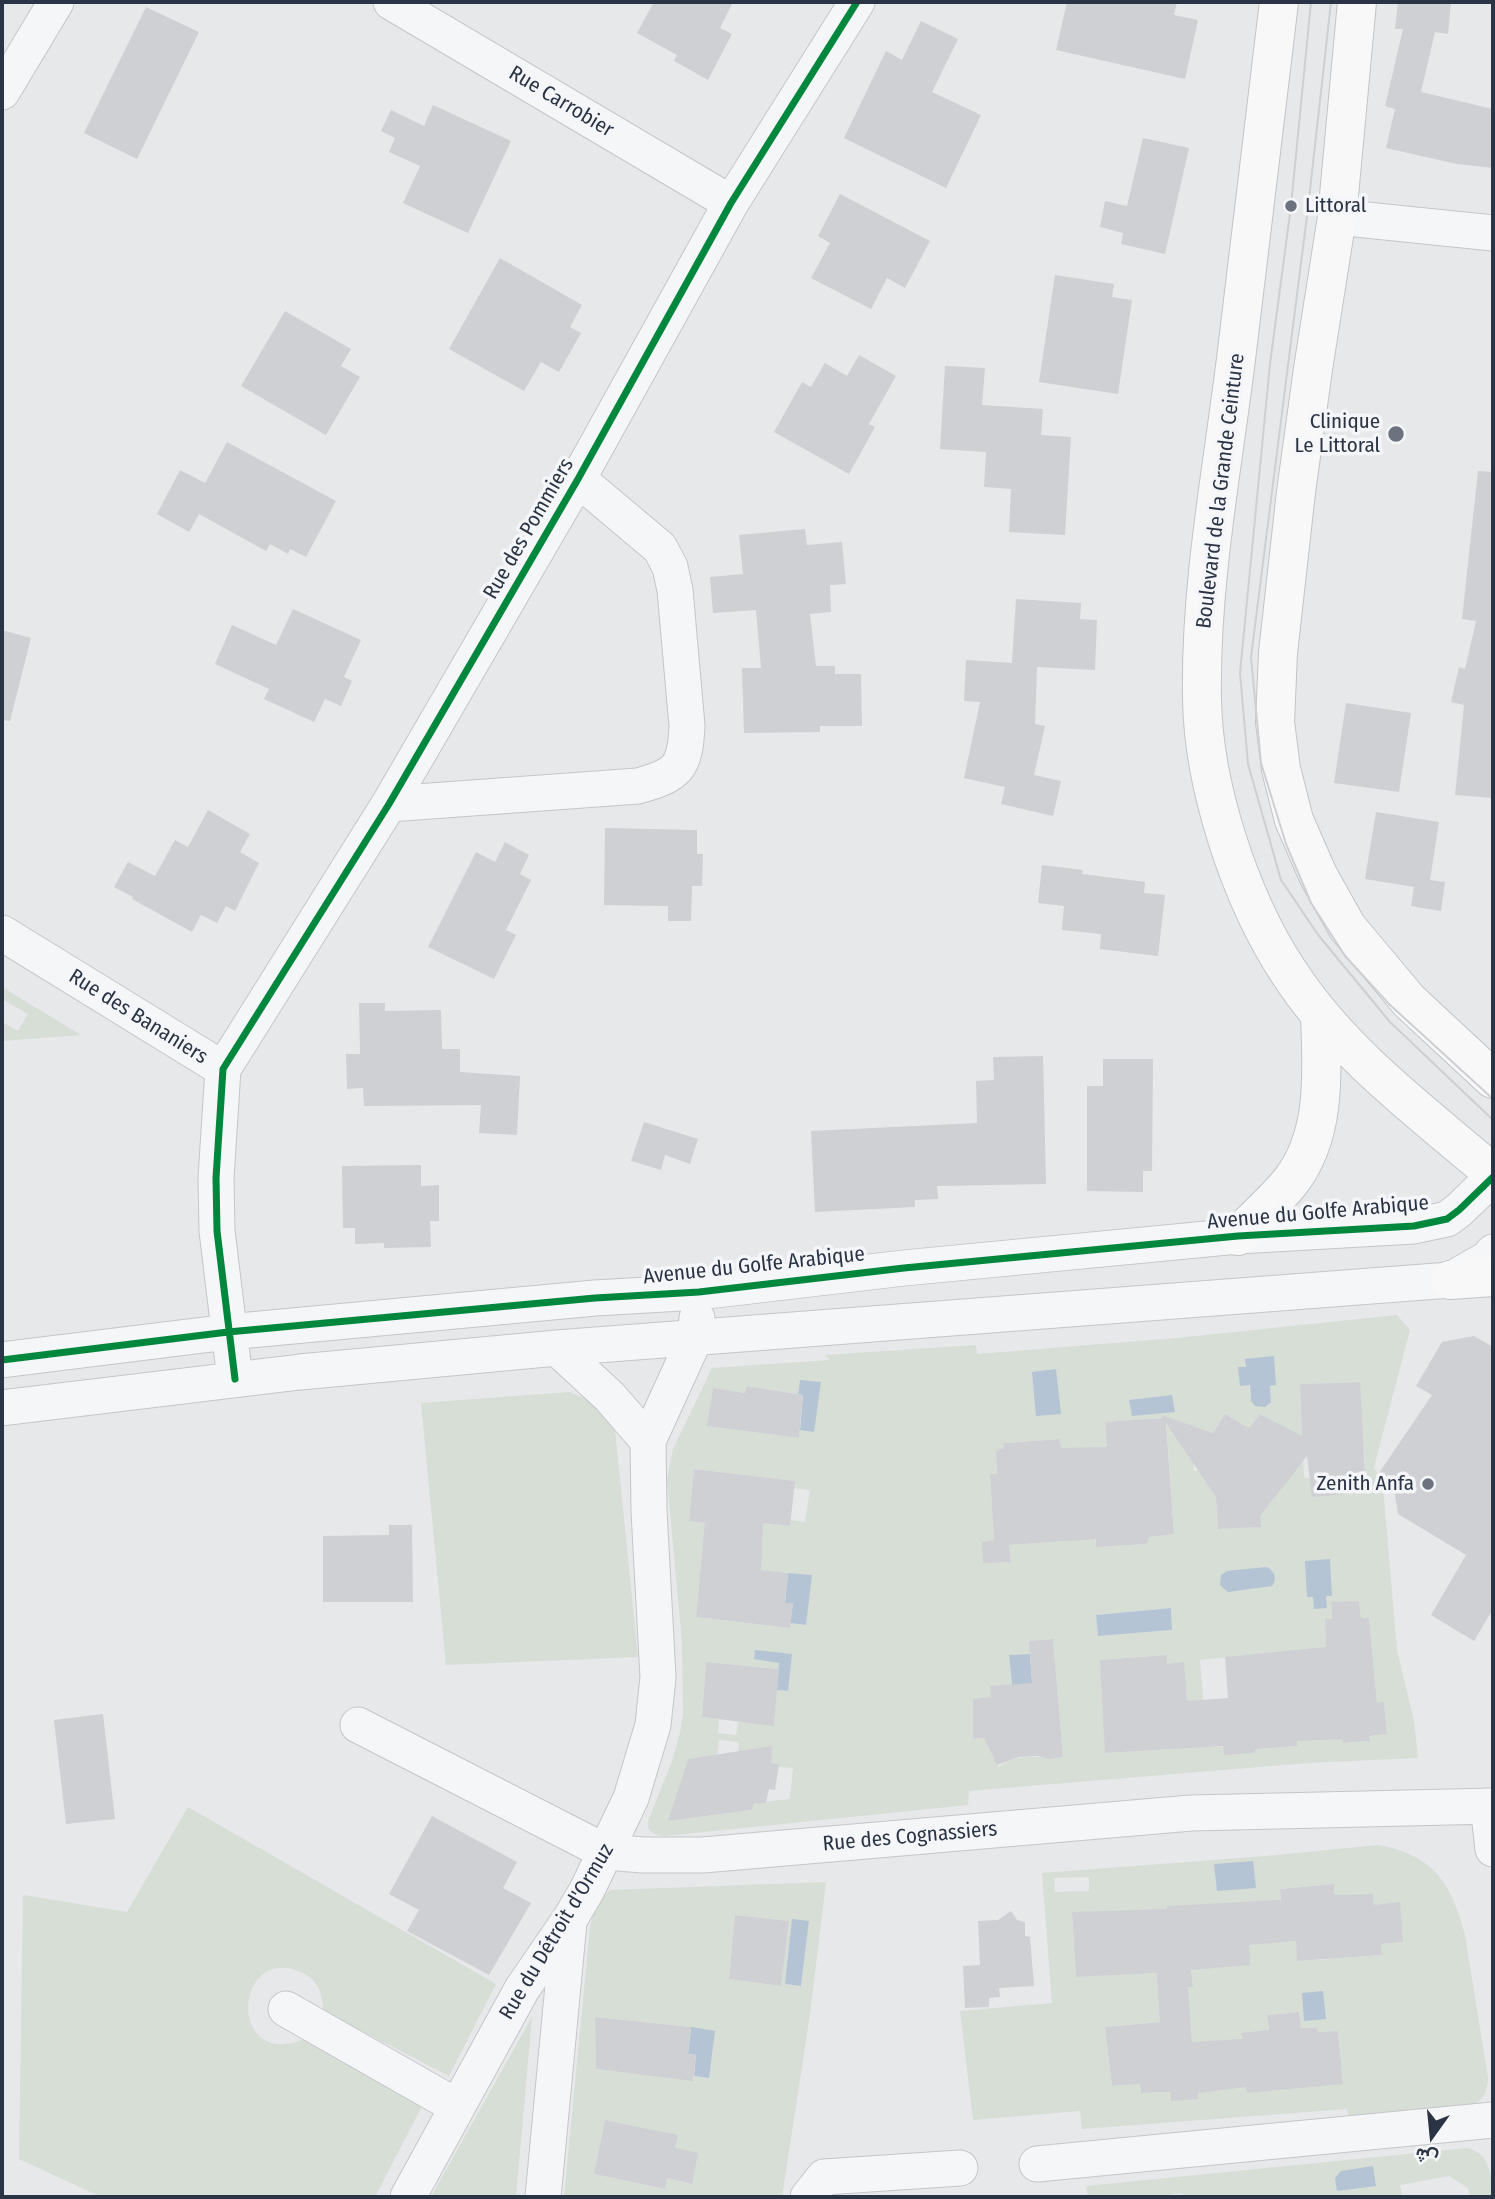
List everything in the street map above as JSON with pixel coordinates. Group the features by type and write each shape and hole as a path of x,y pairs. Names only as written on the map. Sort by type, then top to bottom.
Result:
{"main road":[{"name":"Boulevard de la Grande Ceinture","path":"1279,2 1206,585 1202,700 1208,766 1228,845 1256,913 1287,970 1320,1015 1403,1097 1493,1175"},
{"path":"1357,2 1336,217 1312,369 1279,653 1275,722 1281,769 1294,820 1318,875 1347,927 1409,1001 1493,1079"},
{"path":"1238,1236 1290,1182 1309,1152 1318,1124 1322,1070 1320,1015"},
{"path":"1450,1280 1493,1277"}],"street":[{"path":"2,92 56,2"},
{"name":"Rue Carrobier","path":"391,2 732,203"},
{"name":"Rue des Pommiers","path":"223,1069 389,804 578,479 732,203 857,2"},
{"path":"1336,217 1493,233"},
{"name":"Rue des Pommiers","path":"389,804 638,786 663,779 679,767 686,747 687,726 676,590 670,567 660,548 578,479"},
{"name":"Rue des Bananiers","path":"2,933 223,1069 218,1122 216,1205 219,1257 235,1379"},
{"name":"Avenue du Golfe Arabique","path":"2,1360 229,1332 595,1297 699,1292 904,1268 1238,1236 1413,1226 1447,1219 1493,1175"},
{"path":"2,1408 235,1379 557,1348 1450,1280 1487,1259 1493,1252"},
{"name":"Rue du Détroit d'Ormuz","path":"408,2197 522,1989 570,1919 606,1852 635,1787 653,1725 657,1697 658,1646 648,1441 695,1338 699,1292"},
{"path":"557,1348 610,1397 648,1441"},
{"name":"Rue des Cognassiers","path":"358,1725 606,1852 643,1856 703,1855 1192,1813 1491,1806"},
{"path":"1491,1806 1493,1849"},
{"path":"543,2197 570,1919"},
{"path":"286,2009 456,2106"},
{"path":"1037,2164 1493,2120"},
{"path":"808,2197 824,2177 960,2168"}],"shaded area":[{"path":"2,987 81,1035 2,1041 2,1022 18,1031 28,1014 2,999"},
{"path":"1397,1315 1410,1330 1374,1467 1383,1487 1397,1650 1414,1721 1418,1758 1308,1763 969,1791 968,1805 665,1836 650,1831 648,1821 672,1761 683,1715 682,1641 667,1480 673,1449 712,1368 830,1360 825,1355 976,1345 977,1354 1177,1338","holes":["1247,1367 1276,1385 1270,1386 1271,1402 1251,1401","800,1380 814,1431 800,1430 799,1438 708,1426 713,1388 745,1393 748,1386 798,1394","1359,1382 1361,1409 1353,1446 1364,1445 1365,1473 1304,1478 1300,1384","1225,1414 1249,1428 1260,1414 1276,1422 1274,1498 1260,1516 1260,1527 1218,1529 1216,1497 1208,1485 1210,1469 1194,1471 1191,1426 1213,1433","1166,1418 1174,1534 1149,1537 1147,1544 1096,1547 1091,1493 1099,1447 1107,1447 1105,1422","1060,1439 1069,1521 1064,1541 1009,1545 1011,1561 984,1563 983,1542 994,1540 990,1474 997,1474 996,1451 1003,1448 1004,1443","694,1469 794,1481 794,1488 810,1490 805,1522 790,1520 789,1526 763,1523 762,1531 689,1521","701,1565 811,1575 805,1625 790,1623 790,1628 696,1617","1359,1601 1361,1618 1369,1618 1377,1703 1384,1703 1387,1734 1369,1736 1369,1741 1344,1743 1328,1670 1325,1620 1332,1619 1331,1603","1171,1608 1172,1630 1098,1636 1096,1615","1053,1639 1063,1757 1015,1759 999,1767 989,1749 988,1738 973,1738 973,1699 991,1697 1012,1685 1009,1655 1030,1654 1030,1641","1289,1651 1297,1746 1224,1755 1223,1747 1207,1746 1200,1660","1166,1655 1168,1682 1178,1682 1183,1748 1106,1753 1100,1660","706,1662 779,1669 780,1663 788,1691 777,1690 774,1723 738,1722 736,1735 718,1733 719,1719 702,1717","719,1740 739,1742 738,1760 793,1768 790,1799 754,1803 752,1810 669,1821 688,1759 717,1757"]},
{"path":"570,1392 598,1405 615,1430 638,1657 446,1665 421,1403"},
{"path":"188,1807 496,1984 449,2076 323,2011 318,1988 312,1979 301,1972 279,1968 262,1975 252,1989 248,2007 251,2024 262,2038 279,2044 305,2039 422,2106 375,2197 101,2197 19,2159 23,1895 127,1912"},
{"path":"1378,1845 1413,1856 1437,1874 1453,1900 1465,1935 1488,2078 1486,2091 1480,2100 1473,2105 1349,2118 1347,2109 1082,2129 1080,2111 973,2120 960,2011 1052,2003 1042,1873","holes":["1089,1877 1089,1891 1055,1892 1054,1878","1333,1884 1334,1896 1373,1894 1374,1905 1403,1942 1381,1944 1381,1955 1358,1957 1357,1952 1334,1954 1333,1959 1298,1961 1295,1926 1283,1926 1280,1889","1072,1913 1149,1973 1076,1977","1167,1937 1264,1944 1249,1945 1191,1970 1193,1986","1299,2012 1301,2028 1317,2028 1318,2032 1338,2031 1343,2083 1247,2093 1241,2034 1269,2030 1267,2015","1167,2021 1191,2025 1192,2042 1217,2041 1198,2098 1171,2101 1170,2092 1141,2093 1140,2084 1112,2086 1105,2027"]},
{"path":"826,1882 810,2014 782,2197 564,2197 590,1928 597,1907 610,1890","holes":["735,1915 789,1921 781,1986 729,1979","809,1921 801,1986 785,1984","595,2017 691,2027 709,2078 694,2076 693,2080 596,2069","605,2120 677,2135 675,2148 692,2184 667,2178 664,2189 594,2174"]},
{"path":"532,2017 516,2197 433,2197 432,2195"},
{"path":"1467,2148 1485,2160 1493,2197 1470,2197 1468,2188 1449,2176 1400,2185 1402,2197 1184,2197 1182,2193 1152,2197 1088,2197 1086,2186"}],"water":[{"path":"1274,1356 1276,1385 1270,1386 1271,1402 1265,1407 1255,1406 1251,1401 1250,1385 1240,1386 1238,1367 1246,1367 1245,1359"},
{"path":"1056,1369 1061,1414 1036,1416 1032,1372"},
{"path":"800,1380 821,1382 814,1432 800,1430 803,1395 798,1394"},
{"path":"1172,1395 1175,1412 1132,1416 1129,1400"},
{"path":"1330,1559 1332,1596 1326,1596 1327,1608 1314,1609 1313,1597 1307,1597 1305,1561"},
{"path":"1266,1567 1275,1576 1272,1586 1228,1592 1220,1585 1221,1575 1227,1571"},
{"path":"788,1573 812,1575 806,1625 790,1623 793,1603 785,1603"},
{"path":"1171,1608 1172,1630 1098,1636 1096,1615"},
{"path":"755,1650 792,1654 788,1691 777,1690 779,1663 754,1659"},
{"path":"1030,1654 1033,1693 1013,1694 1009,1655"},
{"path":"1253,1861 1256,1888 1217,1891 1214,1864"},
{"path":"792,1919 809,1921 801,1986 785,1984"},
{"path":"1323,1991 1326,2019 1304,2021 1302,1993"},
{"path":"691,2027 715,2031 709,2078 694,2076 696,2055 688,2054"},
{"path":"1373,2166 1376,2186 1337,2191 1335,2178 1341,2171"}],"building":[{"path":"654,2 733,2 720,28 732,34 708,80 674,61 677,55 637,33"},
{"path":"1067,2 1177,2 1174,15 1198,20 1185,79 1056,50"},
{"path":"1398,2 1451,2 1448,34 1435,32 1421,92 1493,109 1493,168 1457,164 1386,148 1395,109 1385,106 1403,29 1395,29"},
{"path":"146,7 199,32 137,159 84,133"},
{"path":"921,21 958,39 932,92 981,115 946,188 844,138 886,51 902,60"},
{"path":"433,105 511,141 468,233 403,203 420,166 389,152 395,138 381,131 391,110 424,126"},
{"path":"1143,138 1189,148 1165,254 1121,244 1123,233 1100,227 1105,201 1127,206"},
{"path":"840,194 930,241 905,288 887,278 871,309 811,278 830,243 818,236"},
{"path":"500,258 582,305 570,327 581,333 559,372 541,362 524,391 449,349"},
{"path":"1055,275 1114,284 1112,297 1132,300 1118,394 1039,382"},
{"path":"285,311 351,349 341,366 360,377 326,435 241,386"},
{"path":"859,355 896,376 869,424 875,427 849,474 774,432 802,382 811,387 825,363 847,376"},
{"path":"945,366 985,368 982,405 1043,409 1041,435 1071,437 1065,535 1009,532 1011,489 984,487 986,452 940,449"},
{"path":"227,442 336,501 306,557 290,549 288,554 270,544 266,551 199,514 189,532 157,514 180,470 205,483"},
{"path":"1478,471 1493,472 1493,798 1455,795 1464,705 1451,702 1459,667 1465,669 1476,621 1462,619"},
{"path":"805,529 807,545 842,542 846,584 830,585 831,612 810,614 816,666 835,666 835,674 861,674 862,726 820,726 820,732 744,733 742,668 761,668 756,610 713,613 710,577 743,574 739,535"},
{"path":"1016,599 1081,603 1080,619 1097,620 1095,670 1037,667 1035,724 1045,726 1034,775 1061,781 1053,816 1001,804 1005,787 964,778 980,702 964,701 966,660 1012,663"},
{"path":"293,609 361,640 344,677 352,681 341,706 325,699 314,722 264,699 269,689 215,664 232,625 276,645"},
{"path":"2,630 31,638 10,721 2,720"},
{"path":"1346,703 1411,713 1399,792 1334,783"},
{"path":"208,810 250,834 240,852 259,863 235,911 226,906 217,923 201,915 192,932 114,887 128,862 155,876 175,840 188,847"},
{"path":"1376,812 1439,822 1430,880 1445,882 1441,911 1411,906 1414,887 1365,879"},
{"path":"605,828 697,830 697,854 703,854 702,886 692,886 691,921 668,921 668,906 604,905"},
{"path":"505,842 529,855 520,874 531,880 506,930 516,935 494,979 428,947 476,852 495,862"},
{"path":"1042,865 1083,870 1082,874 1145,882 1144,893 1165,895 1158,956 1100,949 1101,934 1062,930 1064,906 1038,903"},
{"path":"359,1003 385,1003 385,1011 441,1010 442,1049 460,1049 460,1072 520,1076 517,1135 479,1133 481,1105 364,1106 363,1088 347,1089 346,1054 360,1054"},
{"path":"1043,1056 1046,1184 937,1186 938,1199 915,1200 915,1207 815,1212 811,1131 977,1123 976,1081 994,1080 993,1057"},
{"path":"1103,1059 1153,1059 1152,1171 1143,1171 1143,1192 1087,1191 1087,1086 1103,1086"},
{"path":"644,1122 698,1139 690,1164 665,1155 661,1170 631,1161"},
{"path":"421,1165 421,1186 439,1185 439,1221 430,1221 431,1247 384,1248 384,1243 355,1244 355,1228 343,1228 342,1166"},
{"name":"Zenith Anfa","path":"1474,1336 1493,1347 1493,1609 1474,1641 1431,1615 1466,1555 1398,1514 1394,1489 1366,1492 1432,1395 1416,1386 1442,1342"},
{"path":"1360,1382 1366,1492 1312,1497 1307,1456 1260,1516 1261,1527 1218,1529 1216,1497 1166,1423 1174,1534 1149,1537 1147,1544 1096,1547 1096,1539 1009,1545 1011,1562 983,1563 982,1542 994,1540 990,1474 997,1474 996,1451 1003,1448 1004,1443 1060,1439 1061,1448 1107,1447 1105,1422 1163,1418 1161,1415 1213,1433 1225,1414 1249,1428 1260,1414 1302,1436 1300,1384"},
{"path":"747,1386 803,1395 799,1438 707,1426 713,1388 745,1393"},
{"path":"694,1469 795,1481 790,1526 763,1523 761,1570 788,1573 785,1603 793,1603 790,1628 696,1617 705,1523 689,1521"},
{"path":"389,1525 412,1525 413,1602 323,1602 323,1536 389,1535"},
{"path":"1359,1601 1361,1618 1369,1618 1377,1703 1384,1702 1387,1734 1369,1736 1370,1741 1297,1741 1297,1746 1256,1749 1254,1753 1224,1755 1223,1746 1105,1753 1100,1660 1167,1655 1167,1664 1184,1662 1187,1701 1228,1698 1225,1657 1326,1647 1325,1619 1332,1619 1331,1602"},
{"path":"1053,1639 1063,1757 1019,1757 997,1765 984,1738 973,1739 973,1699 991,1697 990,1686 1032,1683 1029,1641"},
{"path":"706,1662 779,1669 774,1726 702,1717"},
{"path":"103,1714 115,1819 66,1824 54,1720"},
{"path":"772,1746 771,1763 779,1764 775,1790 769,1789 766,1803 754,1803 752,1810 668,1821 688,1759"},
{"path":"432,1816 517,1862 503,1888 531,1903 489,1975 407,1931 419,1910 389,1894"},
{"path":"1334,1884 1334,1895 1373,1894 1374,1905 1400,1902 1403,1942 1381,1944 1382,1955 1297,1961 1296,1941 1249,1945 1250,1965 1191,1970 1193,1987 1188,1987 1192,2042 1242,2039 1241,2033 1269,2030 1267,2015 1299,2012 1301,2028 1317,2028 1318,2032 1338,2031 1343,2084 1247,2093 1246,2087 1198,2093 1198,2099 1171,2101 1170,2092 1141,2093 1140,2084 1112,2086 1105,2027 1160,2022 1157,1973 1076,1977 1072,1912 1167,1909 1167,1906 1281,1900 1280,1889"},
{"path":"1011,1911 1017,1920 1025,1922 1025,1936 1030,1937 1034,1986 999,1988 1000,1997 989,1998 989,2007 965,2008 963,1966 980,1965 978,1921 998,1920"},
{"path":"735,1915 789,1921 781,1986 729,1979"},
{"path":"595,2017 691,2027 688,2054 696,2055 693,2081 596,2069"},
{"path":"605,2120 678,2135 675,2148 698,2153 692,2184 667,2178 665,2189 594,2174"}],"tram line":[{"path":"1311,2 1291,206 1270,364 1240,673 1248,764 1281,880 1319,936 1390,1022 1493,1120"},
{"path":"1331,2 1308,208 1251,657 1261,763 1286,844 1311,903 1345,956 1389,1004 1493,1099"}],"cycle path":[{"path":"235,1379 217,1231 216,1178 223,1069 389,804 578,479 731,203 857,2"},
{"path":"2,1360 228,1332 595,1298 699,1292 904,1268 1238,1236 1414,1226 1447,1219 1493,1177"}],"place":[{"name":"Littoral","path":"1291,206"},
{"name":"Clinique Le Littoral","path":"1396,434"},
{"name":"Zenith Anfa","path":"1428,1484"}]}
